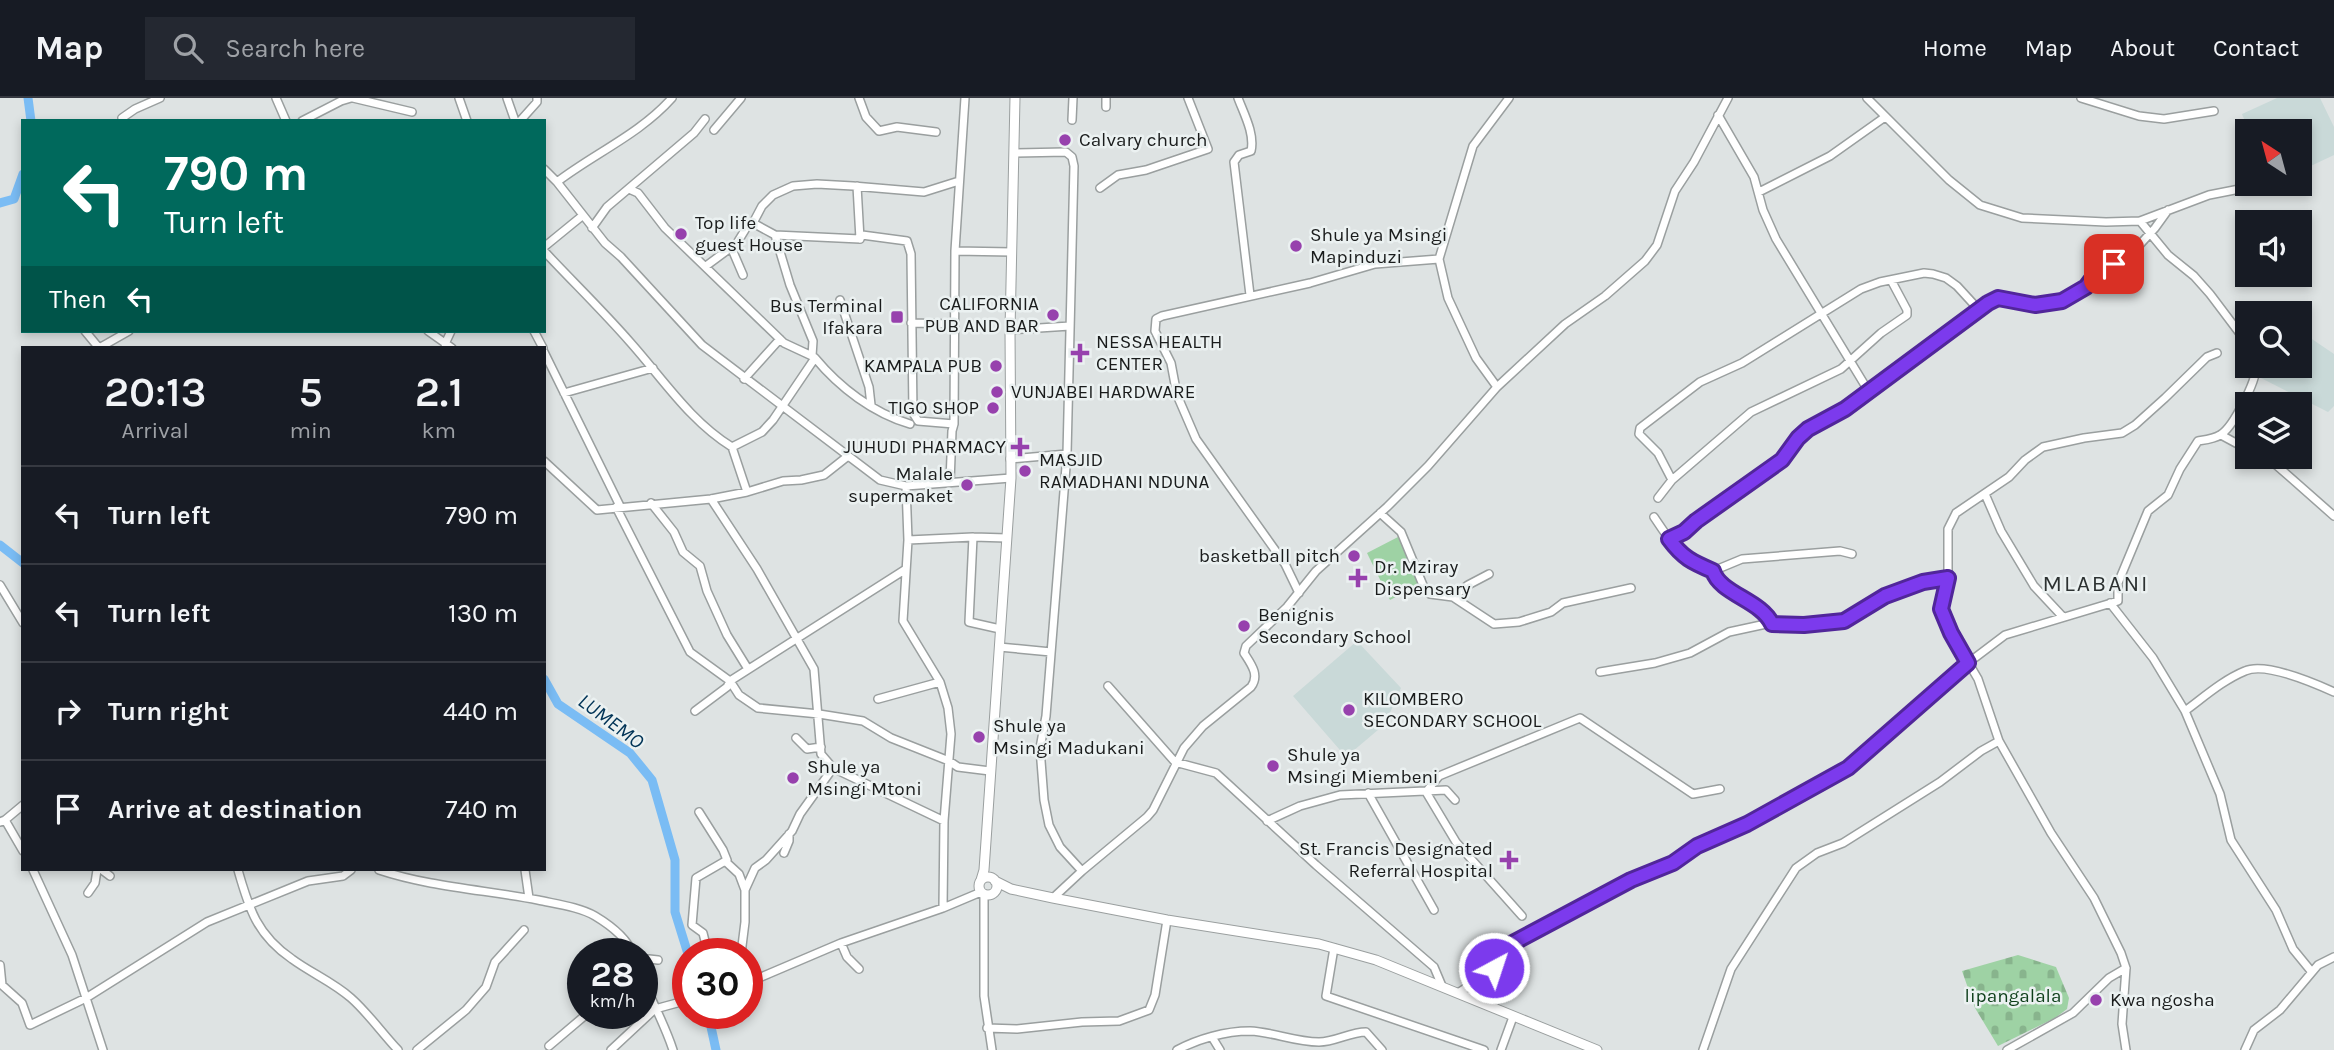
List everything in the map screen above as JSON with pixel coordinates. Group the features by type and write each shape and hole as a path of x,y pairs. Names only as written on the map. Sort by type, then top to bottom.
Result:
{"main road":[{"path":"1011,889 986,893 979,887 984,864 1011,478 1010,330 1016,98"},
{"path":"984,864 997,887 986,893"},
{"path":"981,880 987,877 1011,889 1167,920 1334,948 1376,960 1597,1050"}],"street":[{"path":"122,118 160,98"},
{"path":"276,98 285,119"},
{"path":"306,119 352,98 411,112"},
{"path":"459,98 466,119"},
{"path":"508,98 516,119"},
{"path":"519,119 537,102 537,98"},
{"path":"558,181 584,162 626,138 672,98"},
{"path":"714,130 741,98"},
{"path":"859,98 866,117 879,131 897,127 936,132"},
{"path":"950,482 954,424 955,251 965,98"},
{"path":"1072,120 1073,98"},
{"path":"1100,188 1118,175 1146,170 1208,149 1188,98"},
{"path":"1238,98 1252,145 1251,151 1240,155 1234,162 1250,295"},
{"path":"1497,387 1475,358 1453,310 1439,259 1474,146 1509,98"},
{"path":"1054,898 1153,810 1175,762 1203,726 1255,682 1255,675 1244,650 1299,593 1316,571 1428,466 1497,387 1565,324 1605,296 1653,252 1675,191 1694,162 1728,98"},
{"path":"1867,98 1949,180 1980,205 2022,218 2140,221 2209,195 2235,190"},
{"path":"2081,98 2139,116 2156,118 2178,118 2214,111"},
{"path":"1718,115 1754,177 1763,209 1776,239 1869,392"},
{"path":"1759,192 1830,156 1885,117"},
{"path":"592,228 607,208 694,133 705,119"},
{"path":"1015,153 1066,152 1072,157 1074,166 1067,454 1046,716 1040,748 1049,825 1060,847 1082,871"},
{"path":"546,171 558,181 592,228 702,345 880,480 906,485 1011,478"},
{"path":"706,266 737,243 762,206 773,195 793,186 817,184 924,192 959,181"},
{"path":"857,186 860,239"},
{"path":"629,190 638,193 665,228 784,343 813,357 839,384 887,417 910,424"},
{"path":"1669,539 1684,532 1782,460 1808,429 1845,409 1979,310 1998,298 2035,305 2062,301 2086,287 2095,275 2133,252 2168,210"},
{"path":"546,247 582,216"},
{"path":"2140,221 2168,256 2194,276 2235,328"},
{"path":"753,223 775,234 860,239"},
{"path":"732,447 762,432 782,407 813,357 813,341 789,285 775,234"},
{"path":"860,239 862,235 907,241 911,254 913,413 918,421 954,424"},
{"path":"731,247 743,275"},
{"path":"546,251 696,419 732,447 747,492"},
{"path":"955,251 1012,252"},
{"path":"1299,593 1285,564 1196,439 1177,396 1171,363 1155,331 1156,319 1310,283 1375,264 1439,259"},
{"path":"1672,480 1660,456 1639,434 1640,428 1700,382 1742,363 1861,289 1924,273 1933,274 1946,278 1957,286 1979,310"},
{"path":"1658,498 1672,480 1751,412 1828,377 1907,315 1891,280"},
{"path":"840,300 869,387 871,405"},
{"path":"911,323 954,324"},
{"path":"1010,330 1070,326"},
{"path":"103,346 125,333"},
{"path":"431,333 449,346"},
{"path":"744,379 780,339"},
{"path":"2126,1050 2122,1024 2126,968 2094,898 2051,834 1998,741 1978,679 1951,633 1941,609 1948,578 1948,529 1956,513 1985,494 2043,447 2122,433 2135,425 2207,356 2217,353"},
{"path":"546,356 690,652 730,681 738,695 758,708 863,721 891,738 950,761 958,767 990,771"},
{"path":"564,393 653,368"},
{"path":"1458,993 1492,972 1501,951 1511,944 1631,880 1673,863 1697,846 1747,824 1848,768 2004,635 2118,601 2118,583 2148,511 2168,495 2180,469 2198,441 2221,435 2234,418 2254,378"},
{"path":"2221,435 2235,443"},
{"path":"1010,459 1067,454"},
{"path":"546,463 597,510 711,499 783,481 801,481 824,475 848,456"},
{"path":"2281,469 2334,516"},
{"path":"906,485 908,540 903,621 940,682 948,708 951,734 944,821 943,908"},
{"path":"1985,494 2001,531 2034,586 2063,617"},
{"path":"711,499 757,569 814,669 821,754 833,768 944,821"},
{"path":"651,503 674,532 683,552 700,566 727,635 748,669"},
{"path":"1380,513 1401,532 1425,590 1430,594 1453,597 1494,624 1519,622 1551,612 1563,603 1631,587"},
{"path":"1654,517 1679,553 1689,561 1713,571 1719,582 1748,600 1770,619 1772,624"},
{"path":"973,537 969,622 1000,629"},
{"path":"908,540 1007,538"},
{"path":"1713,571 1742,559 1840,551 1852,554"},
{"path":"695,712 727,687 730,681 906,569"},
{"path":"1453,597 1468,585 1489,575"},
{"path":"1600,672 1655,663 1690,653 1729,632 1772,624 1804,625 1844,621 1885,596 1923,582 1948,578"},
{"path":"0,586 21,620"},
{"path":"2110,603 2153,658 2185,711 2220,793 2231,840 2276,910 2293,949 2311,971"},
{"path":"999,647 1051,652"},
{"path":"2185,711 2247,670 2271,671 2309,681 2334,692"},
{"path":"878,699 940,682"},
{"path":"1108,686 1175,762 1216,773 1434,967 1442,986"},
{"path":"1426,792 1439,776 1580,718 1693,794 1720,789"},
{"path":"796,738 807,749 821,747"},
{"path":"1703,1050 1731,969 1796,868 1817,853 1843,843 1940,782 1998,741"},
{"path":"745,890 755,868 789,835 833,768"},
{"path":"1268,821 1300,806 1340,795 1446,790 1455,800"},
{"path":"1426,792 1456,842 1522,916"},
{"path":"1368,793 1434,910"},
{"path":"21,807 2,821 21,848"},
{"path":"699,812 723,850 725,861 739,874 745,890 743,938"},
{"path":"784,853 789,835"},
{"path":"705,938 703,933 692,925 696,878 725,861"},
{"path":"33,871 72,955 103,1050"},
{"path":"88,893 100,871"},
{"path":"102,871 110,876"},
{"path":"238,871 247,904 258,927 270,941 351,999 398,1050"},
{"path":"0,965 2,985 22,1003 30,1025 86,998 207,922 308,881 343,876 350,871"},
{"path":"382,871 408,879 529,898 594,915 623,938"},
{"path":"525,871 529,898"},
{"path":"763,976 841,943 986,893 984,996 992,1050"},
{"path":"987,1028 1017,1029 1119,1021 1149,1010 1155,995 1167,920"},
{"path":"418,1050 486,987 495,962 524,930"},
{"path":"841,943 847,957 859,969"},
{"path":"1334,948 1326,996 1484,1050"},
{"path":"2245,1050 2254,1030 2280,1010 2311,971 2334,957"},
{"path":"2007,1050 2073,1013 2109,978 2126,968"},
{"path":"658,1014 673,1050"},
{"path":"1501,1050 1513,1017"},
{"path":"549,1046 569,1029"},
{"path":"611,1050 634,1029"},
{"path":"1177,1050 1227,1033 1251,1031 1309,1042 1328,1042 1366,1032 1382,1050"},
{"path":"1212,1037 1220,1050"}],"shaded area":[{"path":"2277,98 2320,98 2334,127 2334,155 2312,165 2312,119 2244,119 2242,114"},
{"path":"2312,339 2334,354 2334,406 2328,412 2312,404 2312,392 2289,392 2261,378 2312,378"},
{"name":"KILOMBERO SECONDARY SCHOOL","path":"1357,641 1401,688 1385,724 1346,757 1293,696"}],"green space":[{"path":"1398,537 1421,584 1390,600 1367,553"},
{"name":"lipangalala","path":"2018,955 2056,967 2069,998 2067,1009 2055,1018 1998,1046 1975,1008 1962,971"}],"waterway":[{"name":"LUMEMO","path":"28,98 31,119"},
{"name":"LUMEMO","path":"0,203 14,199 21,180"},
{"name":"LUMEMO","path":"0,545 21,561"},
{"name":"LUMEMO","path":"546,683 558,704 630,753 652,780 675,860 675,912 683,938"},
{"name":"LUMEMO","path":"711,1029 716,1050"}],"place":[{"name":"Calvary church","path":"1065,140"},
{"name":"Top life guest House","path":"681,234"},
{"name":"Shule ya Msingi Mapinduzi","path":"1296,246"},
{"name":"CALIFORNIA PUB AND BAR","path":"1053,315"},
{"name":"Bus Terminal Ifakara","path":"897,317"},
{"name":"NESSA HEALTH CENTER","path":"1080,353"},
{"name":"KAMPALA PUB","path":"996,366"},
{"name":"VUNJABEI HARDWARE","path":"997,392"},
{"name":"TIGO SHOP","path":"993,408"},
{"name":"JUHUDI PHARMACY","path":"1020,447"},
{"name":"MASJID RAMADHANI NDUNA","path":"1025,471"},
{"name":"Malale supermaket","path":"967,485"},
{"name":"basketball pitch","path":"1354,556"},
{"name":"Dr. Mziray Dispensary","path":"1358,578"},
{"name":"Benignis Secondary School","path":"1244,626"},
{"name":"KILOMBERO SECONDARY SCHOOL","path":"1349,710"},
{"name":"Shule ya Msingi Madukani","path":"979,737"},
{"name":"Shule ya Msingi Miembeni","path":"1273,766"},
{"name":"Shule ya Msingi Mtoni","path":"793,778"},
{"name":"St. Francis Designated Referral Hospital","path":"1509,860"},
{"name":"Kwa ngosha","path":"2096,1000"}],"district":[{"name":"MLABANI","path":"2096,583"}],"route":[{"path":"1494,968 1501,951 1511,944 1631,880 1673,863 1697,846 1747,824 1848,768 1968,663 1941,609 1948,578 1923,582 1885,596 1844,621 1804,625 1772,624 1770,619 1748,600 1719,582 1713,571 1689,561 1679,553 1669,539 1684,532 1782,460 1808,429 1845,409 1988,303 1998,298 2035,305 2062,301 2086,287 2095,275 2114,264"}]}
